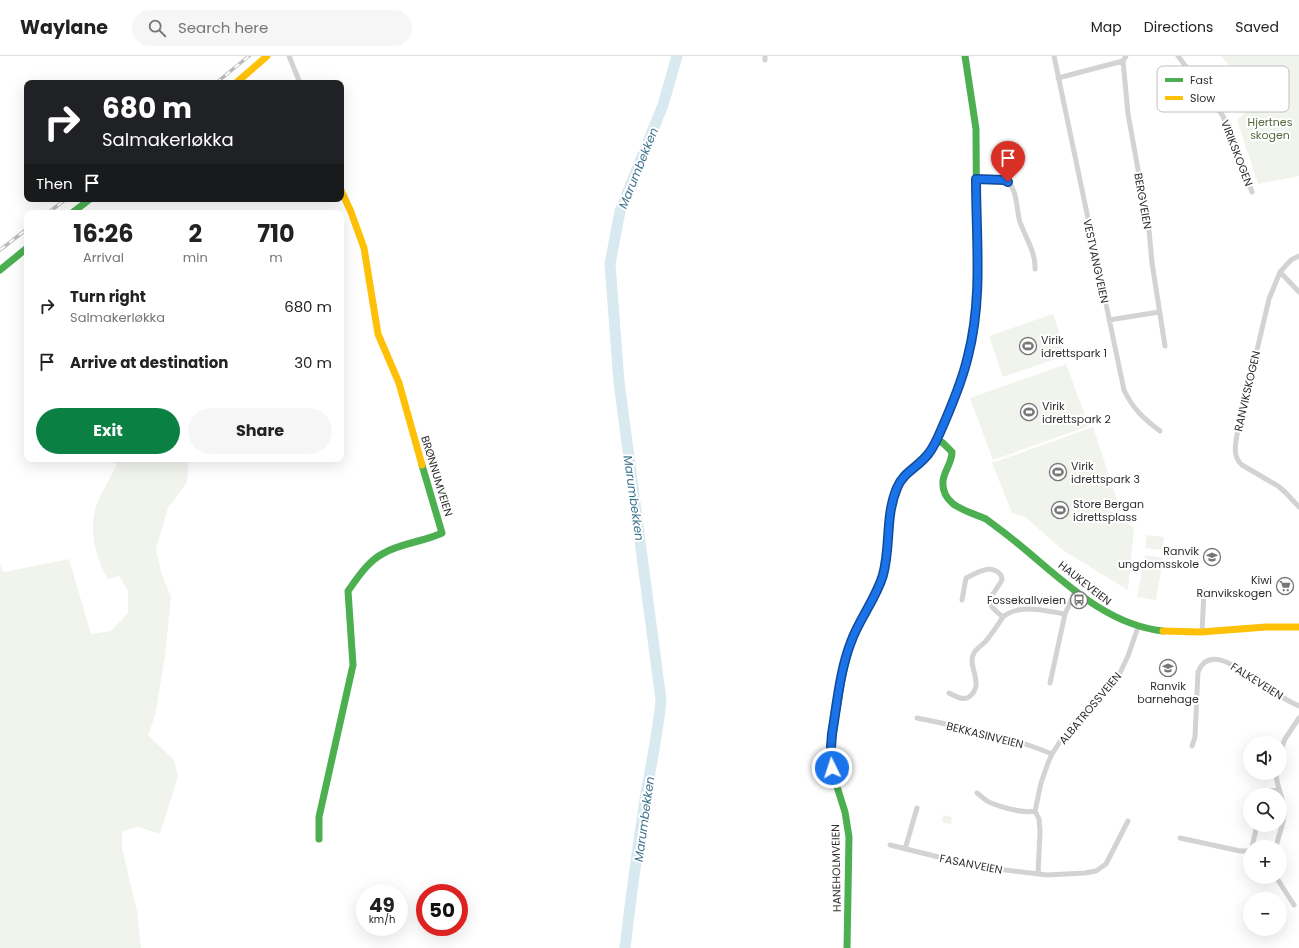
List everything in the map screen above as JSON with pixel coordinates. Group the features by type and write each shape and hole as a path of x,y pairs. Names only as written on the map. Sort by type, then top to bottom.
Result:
{"street":[{"path":"239,80 267,56"},
{"path":"289,56 299,80"},
{"name":"HANEHOLMVEIEN","path":"848,948 849,837 845,812 832,768 831,747 834,719 851,642 877,592 883,575 894,495 904,476 926,456 937,440 960,384 974,332 977,292 976,129 965,56"},
{"name":"VESTVANGVEIEN","path":"1054,56 1124,390 1136,411 1147,422 1160,431"},
{"name":"VIRIKSKOGEN","path":"1178,56 1186,66"},
{"path":"1058,78 1124,58"},
{"name":"BERGVEIEN","path":"1124,58 1128,114 1149,230 1159,312 1165,346"},
{"name":"VIRIKSKOGEN","path":"1220,112 1223,116 1252,192"},
{"path":"976,179 1004,180 1010,184 1016,199 1020,222 1034,258 1035,269"},
{"name":"BRØNNUMVEIEN","path":"319,839 319,817 353,665 348,591 365,569 377,558 388,551 431,539 442,533 398,383 378,334 364,248 344,198"},
{"path":"76,210 86,202"},
{"path":"0,270 24,250"},
{"name":"RANVIKSKOGEN","path":"1299,256 1291,260 1280,272 1269,299 1235,450 1238,462 1278,486 1299,507"},
{"path":"1280,272 1299,292"},
{"path":"1109,320 1159,312"},
{"name":"HAUKEVEIEN","path":"937,440 944,443 952,452 952,460 943,483 943,489 948,500 958,508 988,521 1000,529 1075,591 1114,618 1138,627 1168,632 1202,632 1271,627 1299,627"},
{"path":"962,600 966,578 986,569 995,570 1001,575 1002,580 992,595 990,605 1003,617"},
{"path":"1050,683 1065,614 1075,591"},
{"path":"1202,632 1204,591"},
{"path":"950,693 964,699 969,697 974,691 976,684 972,660 973,654 984,643 1003,617 1011,611 1021,609 1065,614"},
{"name":"ALBATROSSVEIEN","path":"1038,874 1040,831 1039,819 1035,811 1041,783 1052,754 1076,720 1093,705 1119,675 1128,656 1138,627"},
{"name":"FALKEVEIEN","path":"1192,746 1195,737 1198,672 1203,663 1207,660 1222,660 1230,663 1266,687 1299,706"},
{"name":"BEKKASINVEIEN","path":"918,718 1038,748 1052,754"},
{"path":"1287,736 1299,718"},
{"path":"976,793 993,804 1024,812 1035,811"},
{"path":"905,849 917,808"},
{"path":"1038,874 1047,875 1096,871 1110,859 1128,821"},
{"path":"1180,838 1243,851"},
{"name":"FASANVEIEN","path":"890,845 979,867 1038,874"},
{"path":"1280,884 1294,905"}],"green space":[{"name":"Hjertnes skogen","path":"1221,56 1299,56 1299,176 1258,184 1237,120 1246,112 1289,112 1289,66 1229,66"},
{"name":"Virik idrettspark 1","path":"1053,314 1067,355 1003,377 989,336"},
{"name":"Virik idrettspark 2","path":"1066,364 1089,426 993,460 970,398"},
{"name":"Store Bergan idrettsplass","path":"1093,427 1117,500 1106,508 1134,528 1128,590 1064,551 1025,517 1012,513 992,463"},
{"path":"112,462 189,462 187,482 168,508 156,549 161,572 171,597 165,656 155,716 148,735 174,760 178,776 160,834 139,827 122,831 122,848 137,911 141,948 0,948 0,565 4,572 69,559 91,634 111,631 128,613 128,591 119,576 108,579 103,571 94,543 93,523 97,504 117,465"},
{"path":"1147,535 1164,537 1162,550 1145,548"},
{"path":"1145,555 1163,558 1156,600 1137,597"},
{"path":"943,815 952,817 951,824 942,822"}],"waterway":[{"name":"Marumbekken","path":"625,948 640,832 657,735 661,700 619,382 610,264 620,211 663,105 677,56"}],"railway":[{"path":"220,80 249,56"},
{"path":"52,210 62,202"},
{"path":"0,250 24,231"}],"traffic: fast":[{"path":"965,56 976,129 977,292 974,332 966,363"},
{"path":"76,210 86,202"},
{"path":"0,270 24,250"},
{"path":"937,440 943,443 952,452 951,460 943,481 946,496 951,502 964,510 986,519 1075,591 1096,605 1117,617 1139,626 1163,631"},
{"path":"319,839 319,817 353,665 348,591 364,570 378,556 398,547 442,533 422,465"},
{"path":"847,948 849,837 845,812 833,774 831,747 842,678 851,642 877,592 883,575 887,547"}],"traffic: slow":[{"path":"239,80 267,56"},
{"path":"344,197 364,248 378,334 399,383 422,465"},
{"path":"887,547 891,509 897,489 904,476 929,454 937,440 960,384 966,363"},
{"path":"1163,631 1201,632 1266,627 1299,627"}],"place":[{"name":"Virik idrettspark 1","path":"1028,346"},
{"name":"Virik idrettspark 2","path":"1029,412"},
{"name":"Virik idrettspark 3","path":"1058,472"},
{"name":"Store Bergan idrettsplass","path":"1060,510"},
{"name":"Ranvik ungdomsskole","path":"1212,557"},
{"name":"Kiwi Ranvikskogen","path":"1285,586"},
{"name":"Fossekallveien","path":"1079,600"},
{"name":"Ranvik barnehage","path":"1168,668"}],"route":[{"path":"832,768 832,734 842,678 851,642 877,592 883,575 894,495 904,476 920,463 933,448 937,440 960,384 974,332 977,292 976,179 989,178 1008,182"}]}
